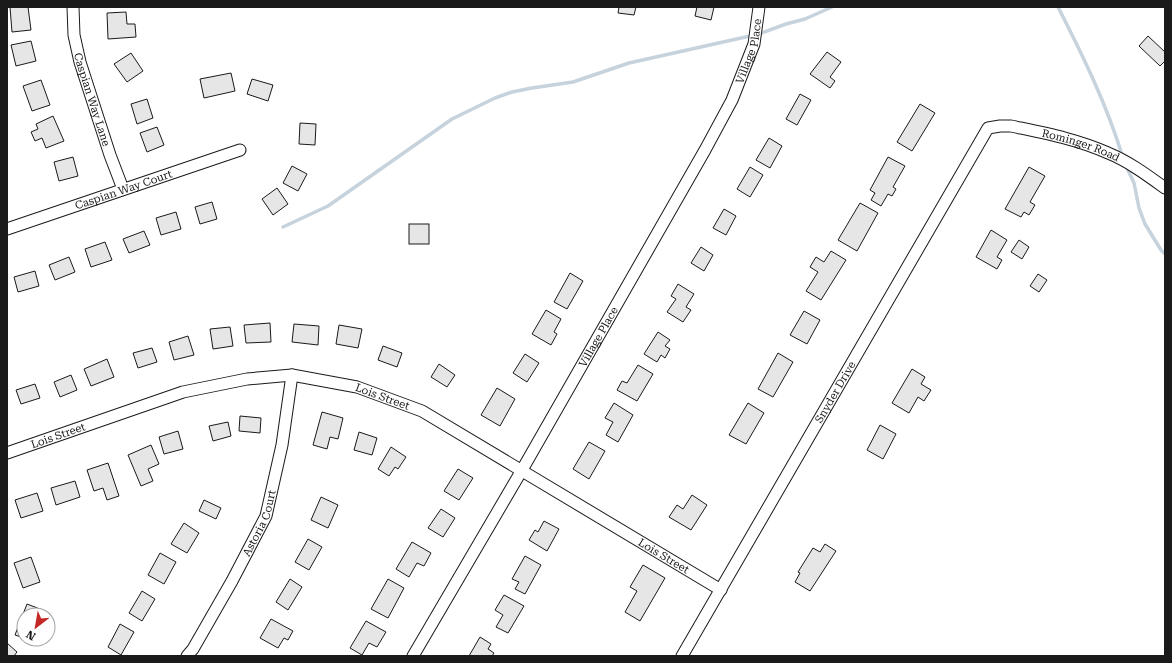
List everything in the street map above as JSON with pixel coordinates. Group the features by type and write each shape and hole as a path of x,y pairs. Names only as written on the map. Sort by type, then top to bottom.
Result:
{"street":[{"name":"Caspian Way Lane","path":"73,7 74,35 80,62 110,155 123,189"},
{"name":"Village Place","path":"413,656 522,470 732,100 754,44 759,7"},
{"name":"Rominger Road","path":"988,128 1011,126 1077,141 1108,153 1128,163 1165,188"},
{"name":"Snyder Drive","path":"682,656 988,128"},
{"name":"Caspian Way Court","path":"7,229 240,150"},
{"name":"Lois Street","path":"8,451 183,392 247,379 292,375 357,387 422,411 721,590"},
{"name":"Astoria Court","path":"187,656 193,649 232,581 266,516 282,445 292,375"}],"building":[{"path":"10,7 28,7 31,30 12,32"},
{"path":"619,7 636,7 634,15 618,13"},
{"path":"697,7 714,7 711,20 695,16"},
{"path":"126,12 127,24 135,24 136,37 108,39 107,13"},
{"path":"1148,36 1165,52 1165,61 1160,66 1139,46"},
{"path":"31,41 36,61 16,66 11,45"},
{"path":"827,52 841,62 830,77 835,81 830,88 810,74"},
{"path":"131,53 143,71 127,82 114,64"},
{"path":"231,73 235,91 204,98 200,79"},
{"path":"252,79 273,85 268,101 247,94"},
{"path":"41,80 50,105 32,111 23,86"},
{"path":"800,94 811,100 797,125 786,119"},
{"path":"147,99 153,118 137,124 131,104"},
{"path":"920,104 935,113 912,151 897,142"},
{"path":"53,116 64,141 46,148 42,138 35,141 31,132 38,129 36,124"},
{"path":"300,123 316,124 315,145 299,144"},
{"path":"157,127 164,145 147,152 140,133"},
{"path":"769,138 782,146 770,168 756,160"},
{"path":"73,157 78,176 59,181 54,162"},
{"path":"888,157 905,166 893,187 896,189 892,196 888,194 881,206 871,200 875,193 870,190"},
{"path":"292,166 307,174 298,191 283,183"},
{"path":"750,167 763,175 750,197 737,189"},
{"path":"1029,167 1045,176 1030,202 1035,205 1029,215 1024,212 1021,217 1005,209"},
{"path":"277,188 288,204 273,215 262,199"},
{"path":"212,202 217,219 200,224 195,207"},
{"path":"860,203 878,213 857,251 838,240"},
{"path":"724,209 736,216 726,235 713,228"},
{"path":"176,212 181,229 161,235 156,218"},
{"path":"409,224 429,224 429,244 409,244"},
{"path":"991,230 1007,240 997,257 1002,260 997,269 976,257"},
{"path":"144,231 150,245 129,253 123,239"},
{"path":"1019,240 1029,247 1022,259 1011,252"},
{"path":"105,242 112,260 91,267 85,249"},
{"path":"701,247 713,255 704,271 691,263"},
{"path":"831,251 846,260 821,300 806,291 818,272 810,267 816,257 824,262"},
{"path":"69,257 75,272 55,280 49,265"},
{"path":"35,271 39,286 18,292 14,277"},
{"path":"570,273 583,281 567,309 554,302"},
{"path":"1038,274 1047,280 1039,292 1030,286"},
{"path":"678,284 694,294 686,307 691,310 683,322 667,312 676,299 671,296"},
{"path":"546,310 561,319 554,332 557,334 551,345 532,334"},
{"path":"804,311 820,320 807,344 790,335"},
{"path":"270,323 271,342 246,343 244,325"},
{"path":"294,324 319,326 318,345 292,342"},
{"path":"339,325 362,329 358,348 336,344"},
{"path":"230,327 233,346 213,349 210,329"},
{"path":"658,332 670,340 665,346 670,349 665,358 661,355 657,362 644,354"},
{"path":"188,336 194,355 174,360 169,342"},
{"path":"383,346 402,353 397,367 378,360"},
{"path":"152,348 157,362 138,368 133,353"},
{"path":"778,353 793,362 773,397 758,389"},
{"path":"525,354 539,363 527,382 513,373"},
{"path":"107,359 114,377 91,386 84,369"},
{"path":"439,364 455,375 447,387 431,377"},
{"path":"638,365 653,374 637,401 617,390 622,381 627,383"},
{"path":"912,369 925,377 921,384 931,390 924,401 918,397 909,413 892,403"},
{"path":"71,375 77,390 60,397 54,382"},
{"path":"35,384 40,398 21,404 16,390"},
{"path":"497,388 515,399 500,426 481,415"},
{"path":"614,403 633,415 618,442 606,435 613,422 605,418"},
{"path":"748,403 764,413 746,444 729,435"},
{"path":"322,412 343,418 338,439 330,437 327,449 313,445"},
{"path":"240,416 261,418 260,433 239,431"},
{"path":"228,422 231,436 213,441 209,426"},
{"path":"880,425 896,434 883,459 867,450"},
{"path":"178,431 183,449 164,454 159,437"},
{"path":"359,432 377,438 372,455 354,450"},
{"path":"589,442 605,451 589,479 573,469"},
{"path":"151,445 159,464 148,469 153,481 141,486 128,455"},
{"path":"391,447 406,457 398,469 395,467 389,476 378,469"},
{"path":"108,463 119,496 107,500 103,488 94,491 87,470"},
{"path":"458,469 473,478 459,500 444,491"},
{"path":"75,481 80,497 56,505 51,488"},
{"path":"37,493 43,511 21,518 15,500"},
{"path":"692,495 707,505 691,530 669,517 677,505 683,509"},
{"path":"321,497 338,505 328,528 311,520"},
{"path":"204,500 221,508 216,519 199,511"},
{"path":"441,509 455,518 443,537 428,528"},
{"path":"544,521 559,529 547,551 529,540 535,530 538,532"},
{"path":"184,523 199,533 187,553 171,544"},
{"path":"308,539 322,547 309,570 295,562"},
{"path":"412,542 431,553 424,566 417,563 409,577 396,569"},
{"path":"825,544 836,551 810,591 795,582 800,573 798,572 813,548 820,552"},
{"path":"160,553 176,562 164,584 148,575"},
{"path":"525,556 541,565 525,594 515,589 519,582 512,579"},
{"path":"31,557 40,582 23,588 14,563"},
{"path":"643,565 665,578 640,621 625,612 637,591 630,587"},
{"path":"290,579 302,587 288,610 276,602"},
{"path":"388,579 404,588 388,618 371,609"},
{"path":"142,591 155,599 142,621 129,613"},
{"path":"504,595 524,606 508,633 496,627 503,615 495,610"},
{"path":"27,604 35,607 26,607"},
{"path":"271,619 293,631 288,640 284,638 278,648 260,638"},
{"path":"366,621 386,632 377,647 369,643 362,655 350,648"},
{"path":"120,624 134,632 121,655 108,647"},
{"path":"480,637 491,644 488,649 494,653 492,656 469,656"},
{"path":"7,643 17,652 14,656 7,656"}],"waterway":[{"path":"283,227 328,206 452,119 495,98 512,92 573,82 629,63 759,34 805,19 832,7"},
{"path":"1058,7 1102,100 1123,158"},
{"path":"1126,166 1134,183 1139,208 1145,224 1165,254"}]}
